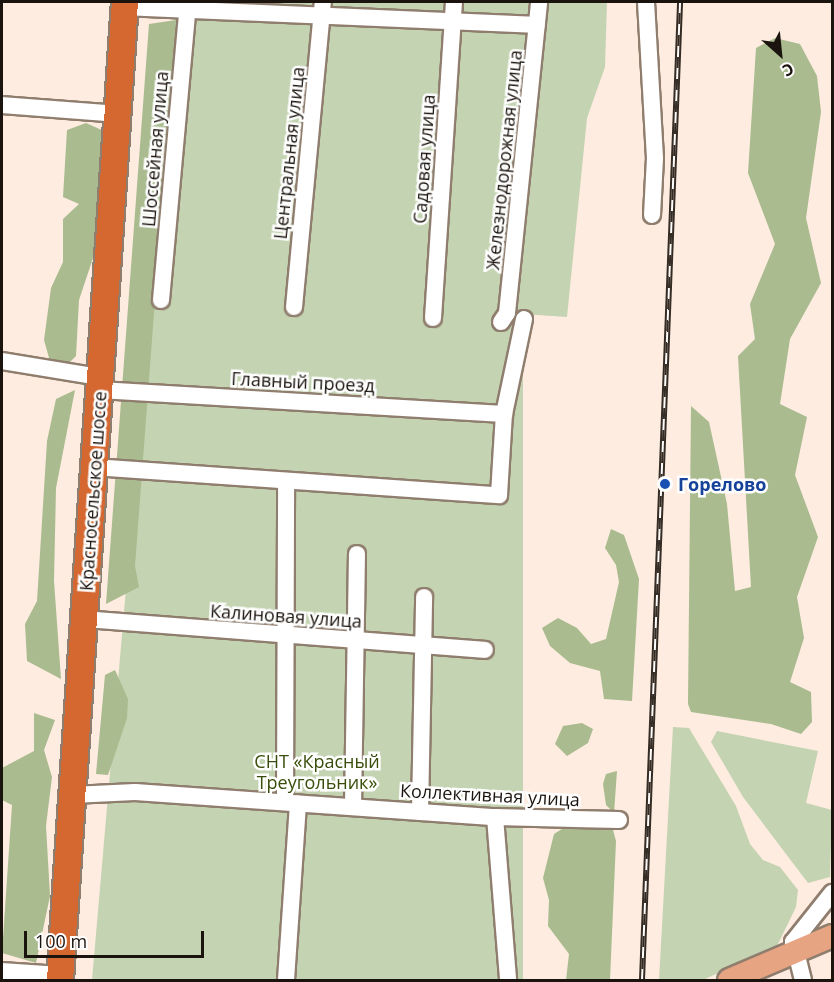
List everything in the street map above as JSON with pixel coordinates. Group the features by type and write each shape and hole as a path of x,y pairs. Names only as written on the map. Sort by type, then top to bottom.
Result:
{"highway":[{"name":"Красносельское шоссе","path":"60,978 125,4"}],"main road":[{"path":"729,981 832,936"}],"street":[{"name":"Садовая улица","path":"433,318 454,2"},
{"name":"Железнодорожная улица","path":"501,322 507,313 539,2"},
{"path":"646,2 656,158 652,215"},
{"path":"125,4 323,8 453,21 537,25"},
{"name":"Шоссейная улица","path":"161,300 188,4"},
{"name":"Центральная улица","path":"294,308 323,8"},
{"path":"2,105 118,114"},
{"path":"94,467 499,495 504,414 524,319"},
{"name":"Главный проезд","path":"2,361 100,384 504,414"},
{"path":"286,481 291,803 286,981"},
{"path":"353,807 357,554"},
{"path":"420,812 424,597"},
{"name":"Калиновая улица","path":"84,619 287,638 354,640 485,650"},
{"name":"Коллективная улица","path":"72,795 135,792 495,818 619,820"},
{"path":"495,818 508,981"},
{"path":"805,980 794,952 793,942 829,904"},
{"path":"2,970 60,978"}],"green space":[{"name":"СНТ «Красный Треугольник»","path":"177,2 607,2 605,67 587,118 567,317 523,314 523,980 92,980"},
{"path":"176,20 135,566 139,587 106,604 149,24"},
{"path":"775,38 800,44 817,76 821,112 806,218 821,283 790,339 780,404 807,417 795,475 818,537 797,597 804,638 790,682 811,692 812,722 801,734 771,724 691,712 688,704 691,406 709,422 727,504 735,591 751,587 738,356 755,339 750,304 775,244 748,173 756,48"},
{"path":"86,123 104,131 94,255 79,300 76,356 68,364 51,365 44,340 51,288 63,262 63,219 79,204 63,197 67,130"},
{"path":"75,390 56,488 54,581 61,679 27,661 25,624 37,601 47,441 56,399"},
{"path":"611,529 624,535 639,579 632,701 604,699 600,671 570,663 550,646 542,628 558,618 577,628 591,644 606,639 619,582 616,565 605,548"},
{"path":"115,670 128,699 127,718 108,775 96,774 105,675"},
{"path":"34,713 55,720 44,750 52,777 46,826 50,896 36,963 2,953 12,805 2,800 2,768 34,751"},
{"path":"582,723 593,729 588,743 567,756 555,744 563,726"},
{"path":"673,727 689,728 736,806 750,844 763,860 780,867 798,890 796,907 777,946 703,980 659,980"},
{"path":"717,731 818,751 806,803 832,810 830,877 808,883 743,797 711,742"},
{"path":"617,771 614,813 606,805 603,784 606,774"},
{"path":"565,827 613,830 616,841 610,980 566,980 569,954 548,926 549,900 543,878 554,834"}],"railway":[{"path":"642,980 680,2"}],"place":[{"name":"Горелово","path":"665,484"}]}
